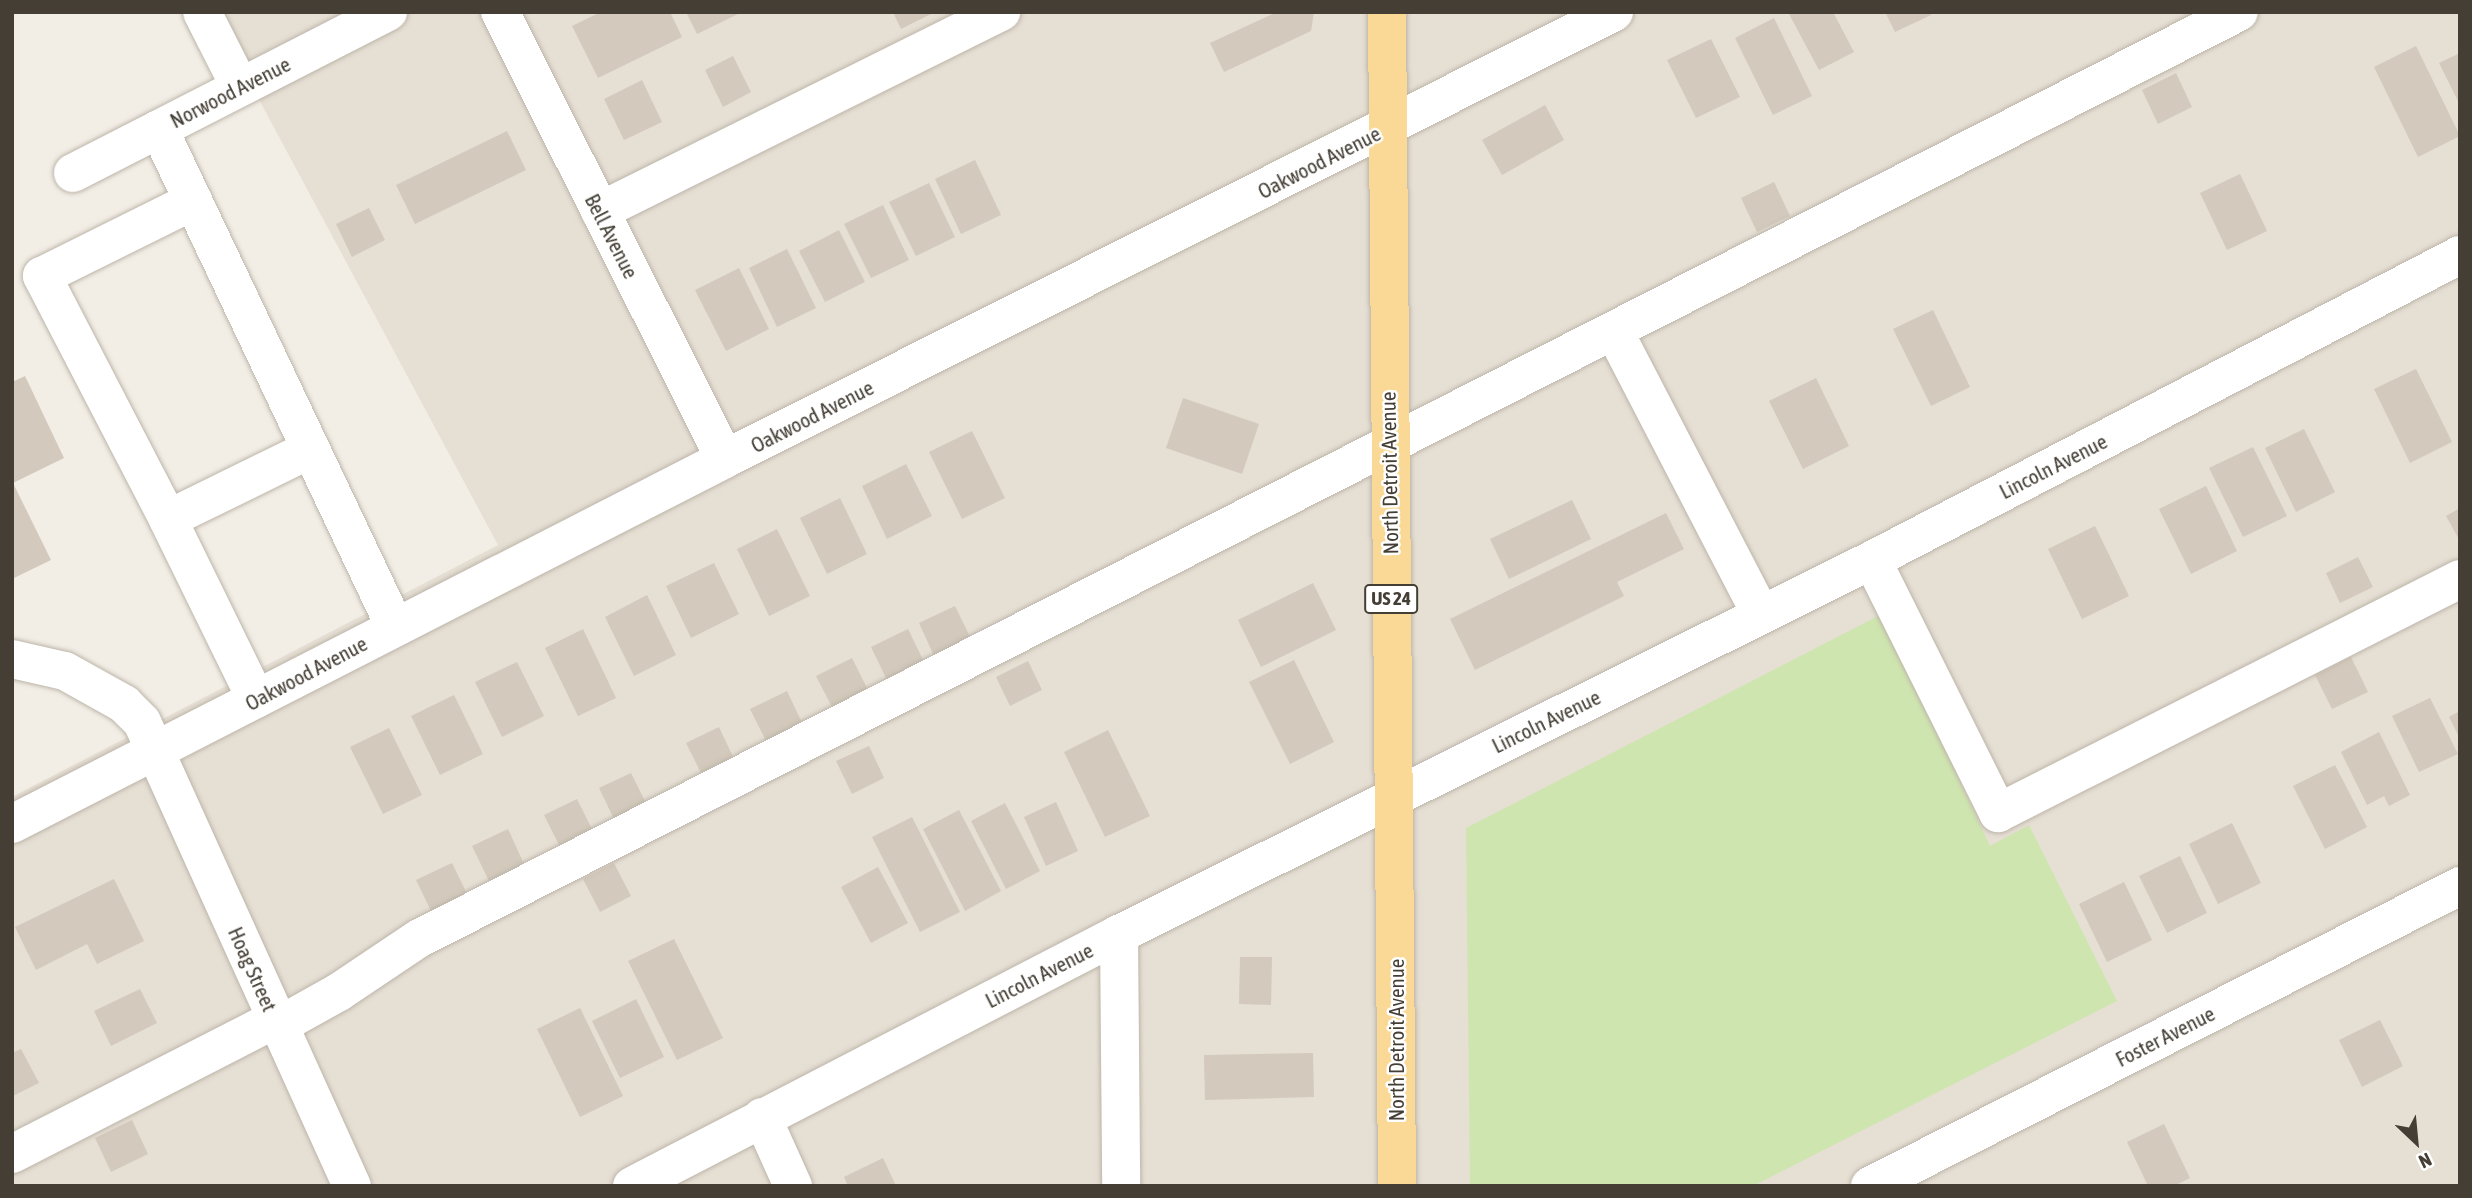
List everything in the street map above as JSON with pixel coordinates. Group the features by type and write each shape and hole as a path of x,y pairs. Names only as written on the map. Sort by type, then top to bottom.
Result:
{"main road":[{"name":"North Detroit Avenue","path":"1388,12 1388,447 1396,795 1397,1186"}],"street":[{"path":"202,12 240,87"},
{"name":"Norwood Avenue","path":"73,173 387,12"},
{"name":"Bell Avenue","path":"500,12 726,459"},
{"path":"600,212 1001,12"},
{"name":"Oakwood Avenue","path":"12,824 156,753 395,627 726,459 1614,12"},
{"path":"12,1154 339,992 418,939 2239,12"},
{"path":"159,129 395,627"},
{"path":"193,201 42,276 168,519 256,699"},
{"name":"Lincoln Avenue","path":"632,1186 1119,934 1872,560 2460,255"},
{"path":"1614,331 1761,614"},
{"path":"168,519 311,449"},
{"path":"1872,560 1998,813 2460,579"},
{"name":"Hoag Street","path":"12,659 65,671 116,699 142,722 352,1186"},
{"name":"Foster Avenue","path":"1870,1186 2460,886"},
{"path":"1119,934 1121,1186"},
{"path":"762,1117 793,1186"}],"shaded area":[{"path":"212,12 2460,12 2460,1186 12,1186 12,797 498,545"}],"green space":[{"path":"1882,614 1990,846 2029,825 2117,1001 1753,1186 1470,1186 1466,828"}],"building":[{"path":"601,12 670,12 682,37 598,78 572,26"},
{"path":"686,12 742,12 697,34"},
{"path":"893,12 935,12 901,29"},
{"path":"1277,12 1314,12 1311,31 1224,72 1210,43"},
{"path":"1788,12 1833,12 1854,52 1819,70"},
{"path":"1885,12 1930,12 1931,15 1895,32"},
{"path":"1774,18 1812,96 1773,115 1735,38"},
{"path":"1711,39 1740,97 1696,118 1667,60"},
{"path":"2416,46 2460,136 2418,157 2374,67"},
{"path":"2460,53 2460,105 2439,63"},
{"path":"733,56 751,92 723,107 705,70"},
{"path":"2176,73 2192,107 2158,124 2142,90"},
{"path":"642,80 662,122 624,140 604,99"},
{"path":"1545,105 1564,140 1502,175 1482,140"},
{"path":"507,131 526,170 415,224 396,185"},
{"path":"975,160 1001,215 961,234 935,179"},
{"path":"2240,174 2267,231 2227,250 2200,193"},
{"path":"1774,182 1790,216 1757,232 1741,198"},
{"path":"929,183 955,237 916,256 889,202"},
{"path":"883,205 909,260 871,278 844,224"},
{"path":"369,208 385,240 352,257 336,224"},
{"path":"839,230 865,282 825,302 799,251"},
{"path":"787,249 816,308 777,327 749,268"},
{"path":"739,268 769,329 726,351 695,290"},
{"path":"1933,310 1970,387 1931,406 1893,329"},
{"path":"2416,369 2452,442 2410,463 2374,389"},
{"path":"25,376 64,458 13,483 51,560 12,579 12,382"},
{"path":"1816,378 1849,446 1803,469 1769,401"},
{"path":"1183,398 1259,424 1242,474 1166,448"},
{"path":"2304,429 2335,492 2296,512 2265,448"},
{"path":"972,431 1005,498 962,519 929,452"},
{"path":"2253,447 2287,516 2243,537 2209,468"},
{"path":"906,464 932,516 887,539 862,486"},
{"path":"2206,486 2237,551 2191,574 2159,509"},
{"path":"840,498 867,554 827,574 800,518"},
{"path":"1572,500 1591,539 1509,579 1490,539"},
{"path":"2460,508 2460,541 2446,516"},
{"path":"1666,513 1684,549 1617,582 1624,596 1475,670 1450,619"},
{"path":"2095,526 2129,596 2082,619 2048,549"},
{"path":"777,529 810,596 769,616 737,549"},
{"path":"2358,557 2373,587 2340,603 2326,573"},
{"path":"714,563 739,614 691,638 666,586"},
{"path":"1313,583 1336,630 1261,667 1238,620"},
{"path":"647,595 676,655 634,676 605,617"},
{"path":"955,606 972,641 935,658 919,623"},
{"path":"583,629 616,698 578,716 545,648"},
{"path":"908,629 925,664 888,682 871,647"},
{"path":"2351,657 2368,692 2332,709 2315,675"},
{"path":"852,658 869,692 833,709 816,676"},
{"path":"1294,660 1334,742 1290,764 1249,682"},
{"path":"1028,661 1042,690 1010,706 996,677"},
{"path":"517,662 544,716 502,737 475,682"},
{"path":"787,691 803,725 767,743 750,709"},
{"path":"454,695 483,754 440,775 411,716"},
{"path":"2430,698 2458,754 2419,772 2392,716"},
{"path":"2460,711 2460,739 2449,717"},
{"path":"719,727 735,761 703,777 686,743"},
{"path":"389,728 422,795 383,814 350,747"},
{"path":"1108,730 1150,816 1105,837 1064,752"},
{"path":"2379,732 2410,795 2389,806 2384,796 2367,805 2341,752"},
{"path":"869,746 884,778 852,794 836,761"},
{"path":"2335,765 2367,827 2325,849 2293,786"},
{"path":"631,773 647,805 615,821 599,788"},
{"path":"577,799 594,833 561,849 544,815"},
{"path":"1056,802 1078,851 1046,866 1024,817"},
{"path":"1005,803 1040,871 1006,889 971,821"},
{"path":"959,810 1001,891 965,911 923,829"},
{"path":"912,817 960,912 920,932 872,837"},
{"path":"2232,823 2261,883 2218,904 2189,844"},
{"path":"508,829 524,864 489,881 472,846"},
{"path":"2180,856 2207,913 2167,933 2139,876"},
{"path":"452,863 469,898 433,915 416,880"},
{"path":"614,863 631,896 600,912 583,879"},
{"path":"878,867 908,923 871,943 841,887"},
{"path":"114,879 144,941 97,964 87,944 36,970 15,927"},
{"path":"2124,882 2152,940 2107,962 2079,904"},
{"path":"674,939 723,1038 677,1060 628,961"},
{"path":"1240,957 1272,957 1271,1005 1239,1004"},
{"path":"140,989 157,1023 111,1046 94,1011"},
{"path":"636,999 664,1057 620,1078 592,1021"},
{"path":"580,1008 623,1096 580,1117 537,1029"},
{"path":"2380,1020 2403,1066 2362,1087 2339,1040"},
{"path":"21,1049 39,1083 13,1096 12,1053"},
{"path":"1313,1053 1314,1097 1205,1100 1204,1055"},
{"path":"132,1120 148,1154 111,1172 95,1138"},
{"path":"2164,1124 2190,1178 2174,1186 2148,1186 2127,1142"},
{"path":"883,1158 896,1186 848,1186 844,1177"}]}
